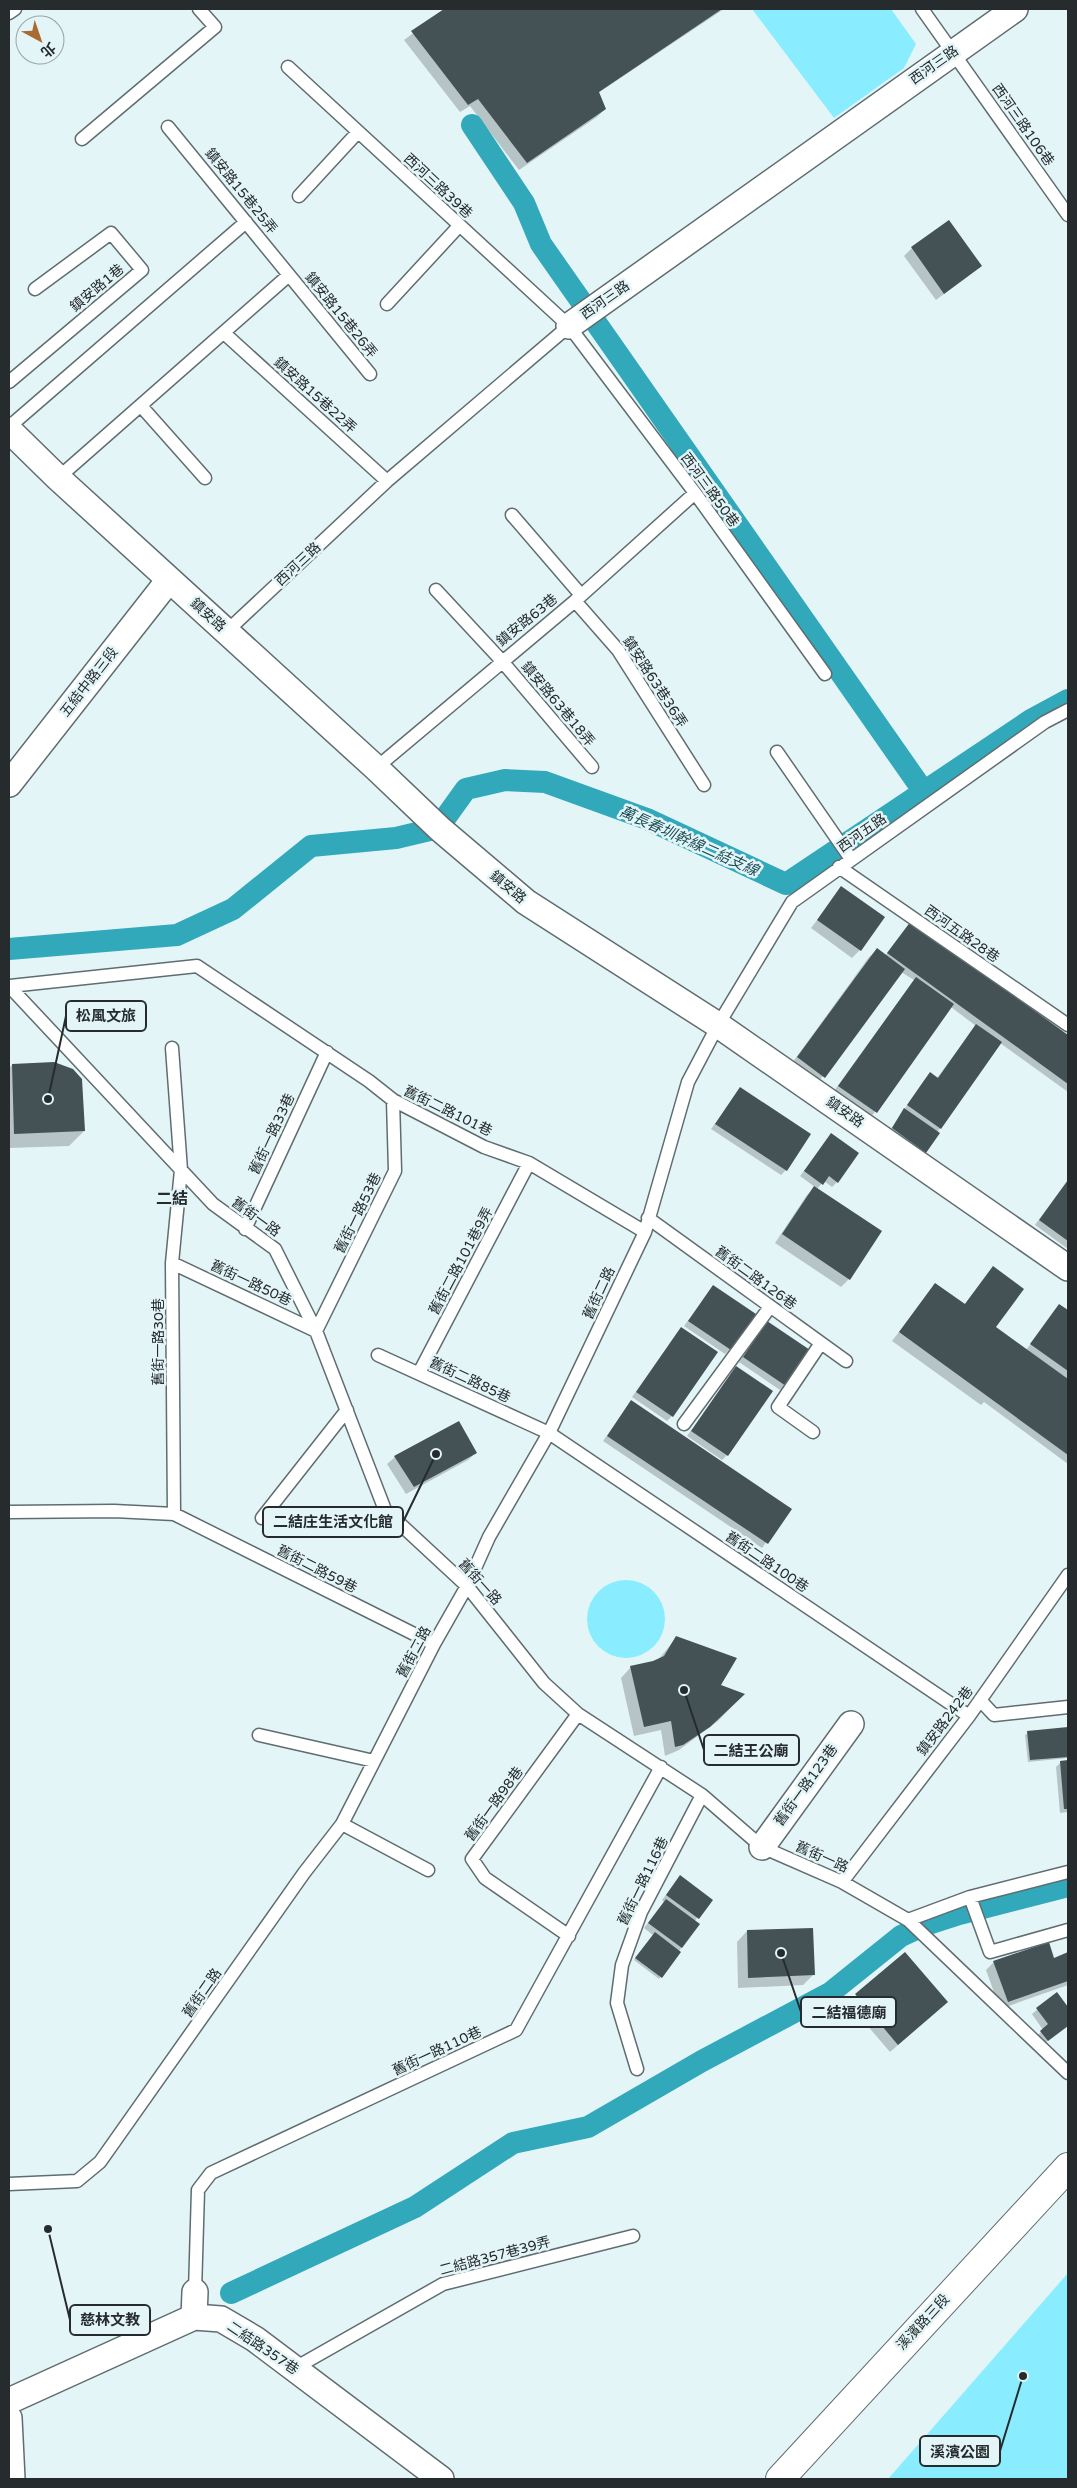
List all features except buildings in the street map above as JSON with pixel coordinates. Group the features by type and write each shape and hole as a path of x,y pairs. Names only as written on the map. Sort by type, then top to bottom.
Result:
{"street":[{"name":"西河三路","path":"569,326 1015,9"},
{"name":"鎮安路","path":"9,428 58,478 376,768 413,805 526,902 718,1025 1068,1268"},
{"name":"五結中路三段","path":"9,784 169,580"},
{"name":"舊街一路123巷","path":"762,1847 850,1724"},
{"name":"溪濱路三段","path":"780,2479 1068,2167"},
{"path":"194,2317 195,2292"},
{"name":"二結路357巷","path":"9,2401 194,2317 221,2319 255,2339 441,2479"},
{"path":"9,2418 12,2479"}],"lane":[{"path":"9,13 15,9"},
{"path":"82,139 215,27 199,9"},
{"name":"西河三路106巷","path":"922,9 1068,215"},
{"name":"西河三路39巷","path":"288,67 569,326"},
{"name":"鎮安路15巷25弄","path":"168,126 289,275"},
{"path":"299,196 358,132"},
{"path":"9,428 246,222"},
{"path":"387,304 459,226"},
{"name":"鎮安路1巷","path":"9,382 142,270 111,233 35,289"},
{"path":"58,478 289,275"},
{"name":"鎮安路15巷26弄","path":"289,275 370,374"},
{"name":"西河三路","path":"226,632 387,480 569,326"},
{"name":"西河三路50巷","path":"569,326 695,493 825,674"},
{"name":"鎮安路15巷22弄","path":"224,333 387,480"},
{"path":"141,406 205,478"},
{"name":"鎮安路63巷","path":"376,768 501,660 578,598 695,493"},
{"name":"鎮安路63巷36弄","path":"512,515 618,650 704,785"},
{"name":"鎮安路63巷18弄","path":"436,590 501,660 592,767"},
{"name":"西河五路","path":"718,1025 792,902 1045,722 1068,710"},
{"path":"777,752 851,859"},
{"name":"西河五路28巷","path":"839,867 1068,1026"},
{"name":"舊街二路101巷","path":"9,986 198,966 369,1081 392,1100 484,1147 529,1163 645,1232"},
{"name":"舊街一路","path":"9,986 212,1204 275,1249 316,1331 385,1510 467,1586 544,1682 578,1714 702,1795 762,1847 842,1882 908,1920 1068,2073"},
{"name":"舊街二路","path":"9,2184 77,2182 100,2162 304,1872 342,1824 434,1644 467,1586 489,1537 549,1433 645,1232 688,1082 718,1025"},
{"name":"舊街一路30巷","path":"172,1048 181,1170 172,1263 174,1514"},
{"name":"舊街一路33巷","path":"245,1229 327,1052"},
{"name":"舊街一路53巷","path":"316,1331 395,1170 392,1100"},
{"name":"舊街二路101巷9弄","path":"419,1373 529,1163"},
{"name":"舊街二路126巷","path":"648,1218 846,1361"},
{"name":"舊街一路50巷","path":"172,1263 316,1331"},
{"path":"684,1424 770,1307"},
{"path":"813,1432 778,1407 821,1344"},
{"name":"舊街二路85巷","path":"378,1355 549,1433"},
{"path":"262,1518 347,1410"},
{"name":"舊街二路100巷","path":"549,1433 969,1716"},
{"name":"舊街二路59巷","path":"9,1512 114,1511 174,1514 434,1644"},
{"name":"鎮安路242巷","path":"842,1882 969,1716 1068,1575"},
{"path":"980,1700 994,1715 1068,1707"},
{"name":"舊街一路98巷","path":"569,1936 485,1878 472,1859 578,1714"},
{"path":"259,1735 374,1762"},
{"name":"舊街一路110巷","path":"195,2292 198,2190 211,2173 516,2030 660,1767"},
{"name":"舊街一路116巷","path":"637,2069 617,2003 622,1965 641,1912 702,1795"},
{"path":"342,1824 428,1870"},
{"path":"908,1920 970,1897 1068,1872"},
{"path":"970,1897 990,1952 1068,1930"},
{"name":"二結路357巷39弄","path":"294,2368 442,2284 633,2236"}],"shaded area":[{"path":"752,9 891,9 916,44 904,68 834,118"},
{"path":"618,1580 634,1580 648,1586 659,1597 665,1611 665,1627 659,1641 648,1652 634,1658 618,1658 604,1652 593,1641 587,1627 587,1611 593,1597 604,1586"},
{"path":"1068,2273 1068,2479 888,2479"}],"waterway":[{"path":"472,125 524,203 541,244 924,792"},
{"name":"萬長春圳幹線二結支線","path":"9,949 177,935 233,909 311,846 396,838 438,828 466,789 505,780 545,782 647,819 786,884 1031,720 1068,700"},
{"path":"231,2293 415,2207 513,2143 588,2127 702,2061 830,1993 901,1936 925,1925 959,1914 1068,1886"}],"place":[{"name":"松風文旅","path":"48,1099"},
{"name":"二結庄生活文化館","path":"436,1454"},
{"name":"二結王公廟","path":"684,1690"},
{"name":"二結福德廟","path":"781,1953"},
{"name":"慈林文教","path":"48,2229"},
{"name":"溪濱公園","path":"1023,2376"}],"district":[{"name":"二結","path":"172,1199"}]}
